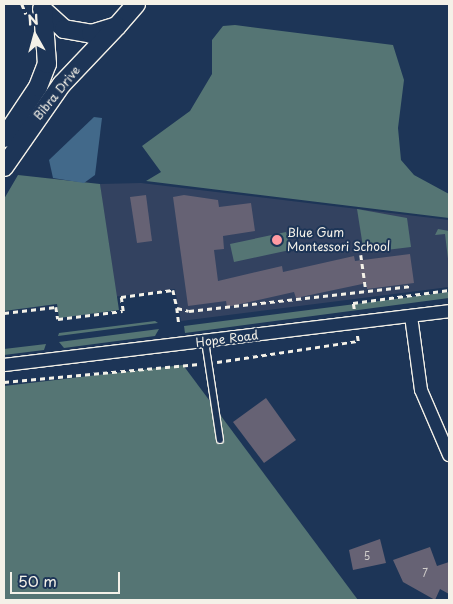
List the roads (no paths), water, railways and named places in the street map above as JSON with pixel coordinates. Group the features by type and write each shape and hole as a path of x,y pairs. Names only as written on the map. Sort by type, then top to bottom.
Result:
{"street":[{"name":"Bibra Drive","path":"4,167 62,84 136,4"},
{"name":"Bibra Drive","path":"4,138 38,87 47,64 42,7"},
{"path":"42,7 64,29 77,33 91,34 117,26"},
{"name":"Hope Road","path":"4,365 449,311"},
{"path":"412,316 421,390 449,455"}],"lane":[{"path":"205,341 220,440"}],"place":[{"name":"Blue Gum Montessori School","path":"277,240"}]}
